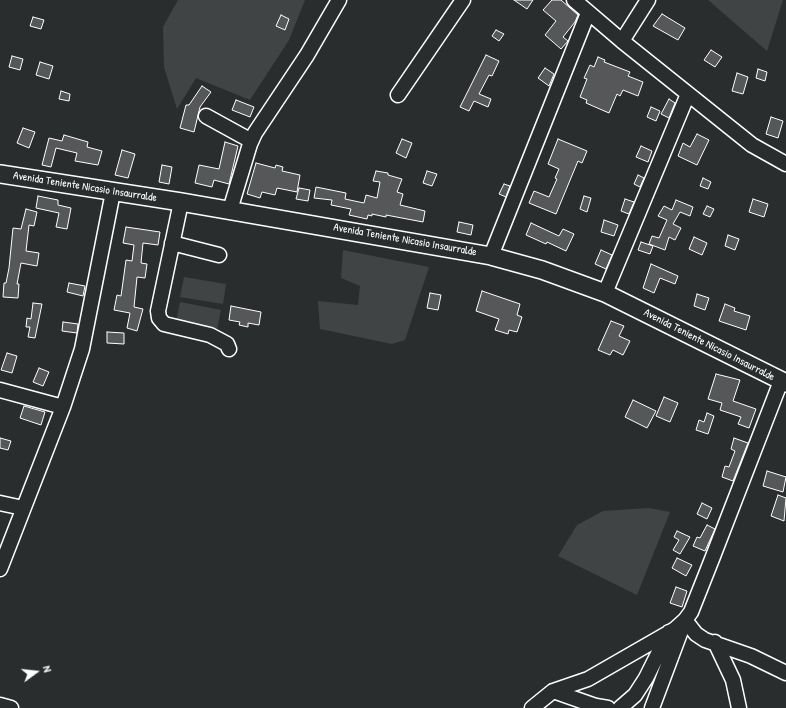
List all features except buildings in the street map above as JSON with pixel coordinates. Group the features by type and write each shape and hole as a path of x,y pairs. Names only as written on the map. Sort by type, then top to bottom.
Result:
{"main road":[{"name":"Avenida Teniente Nicasio Insaurralde","path":"0,174 230,210 491,256 542,270 605,292 783,382"}],"street":[{"path":"230,210 252,139 308,55 339,0"},
{"path":"398,95 463,0"},
{"path":"574,0 622,41 752,145 786,164"},
{"path":"622,41 648,0"},
{"path":"491,256 588,13"},
{"path":"605,292 688,94"},
{"path":"206,116 246,138 252,139"},
{"path":"0,569 62,407 82,350 113,192"},
{"path":"181,202 158,311 159,318 164,324 210,335 227,344 229,349"},
{"path":"172,242 219,256"},
{"path":"652,708 685,620 691,612 783,382"},
{"path":"0,390 62,407"},
{"path":"0,503 23,508"},
{"path":"532,708 553,691 588,679 669,632 685,620"},
{"path":"685,620 696,634 704,640 715,642 751,656 786,673"},
{"path":"620,708 635,695 646,678 669,632"},
{"path":"715,642 733,680 739,708"},
{"path":"553,691 596,706 608,708"},
{"path":"0,705 11,708"}],"shaded area":[{"path":"178,0 305,0 289,40 250,100 196,78 177,109 164,67 163,27"},
{"path":"708,0 783,0 767,51"},
{"path":"343,250 429,267 405,340 392,344 320,329 318,301 358,305 360,286 341,278"},
{"path":"184,277 226,284 223,304 180,297"},
{"path":"180,302 221,310 217,330 176,322"},
{"path":"649,508 670,512 637,595 558,556 577,525 603,511"}]}
